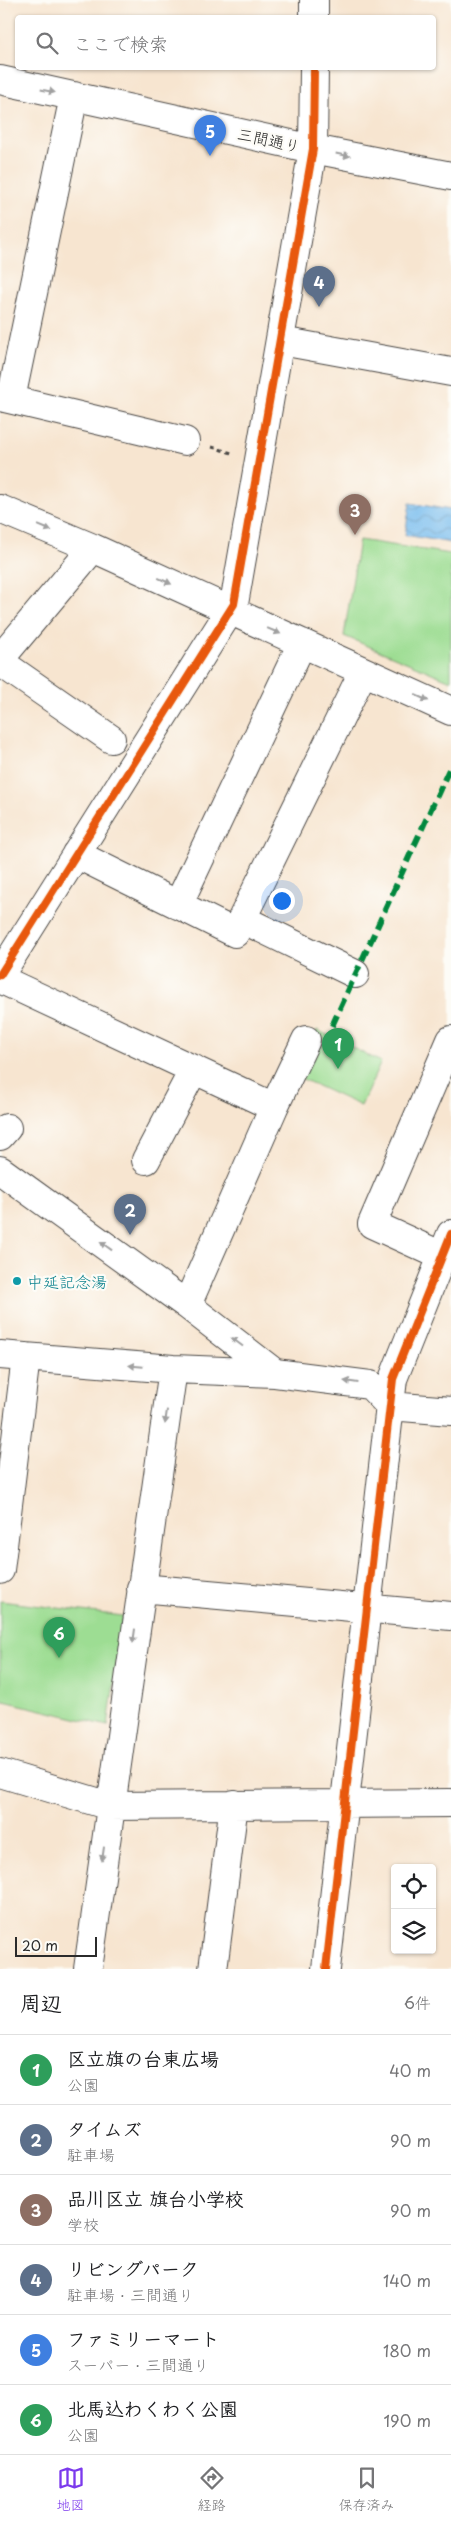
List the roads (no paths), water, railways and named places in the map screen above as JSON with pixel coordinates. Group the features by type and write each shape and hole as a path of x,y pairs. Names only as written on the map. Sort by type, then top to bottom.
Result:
{"street":[{"path":"314,0 314,15"},
{"path":"274,1107 0,977 9,939 76,854 229,611 235,598 281,341 312,148 314,70"},
{"name":"三間通り","path":"0,80 312,148 451,176"},
{"path":"74,96 6,398 185,441"},
{"path":"281,341 451,372"},
{"path":"0,510 94,548 451,711"},
{"path":"94,548 0,660 111,739"},
{"path":"178,905 302,643"},
{"path":"76,854 235,933 363,672"},
{"path":"242,919 354,974"},
{"path":"188,1305 274,1107 306,1040"},
{"path":"326,1969 393,1379 448,1242 372,1224 451,1040"},
{"path":"146,1160 194,1070"},
{"path":"0,1170 188,1305 275,1373"},
{"path":"0,1570 13,1356 173,1369 275,1373 370,1385 390,1406 451,1411"},
{"path":"88,1969 173,1369"},
{"path":"141,1588 451,1616"},
{"path":"0,1773 110,1806 451,1802"},
{"path":"213,1969 234,1804"}],"water":[{"path":"410,503 451,510 451,543 405,535"}],"place":[{"name":"ファミリーマート","path":"210,156"},
{"name":"リビングパーク","path":"319,307"},
{"name":"品川区立 旗台小学校","path":"355,535"},
{"name":"区立旗の台東広場","path":"338,1069"},
{"name":"タイムズ","path":"130,1235"},
{"name":"中延記念湯","path":"17,1281"},
{"name":"北馬込わくわく公園","path":"59,1658"}]}
